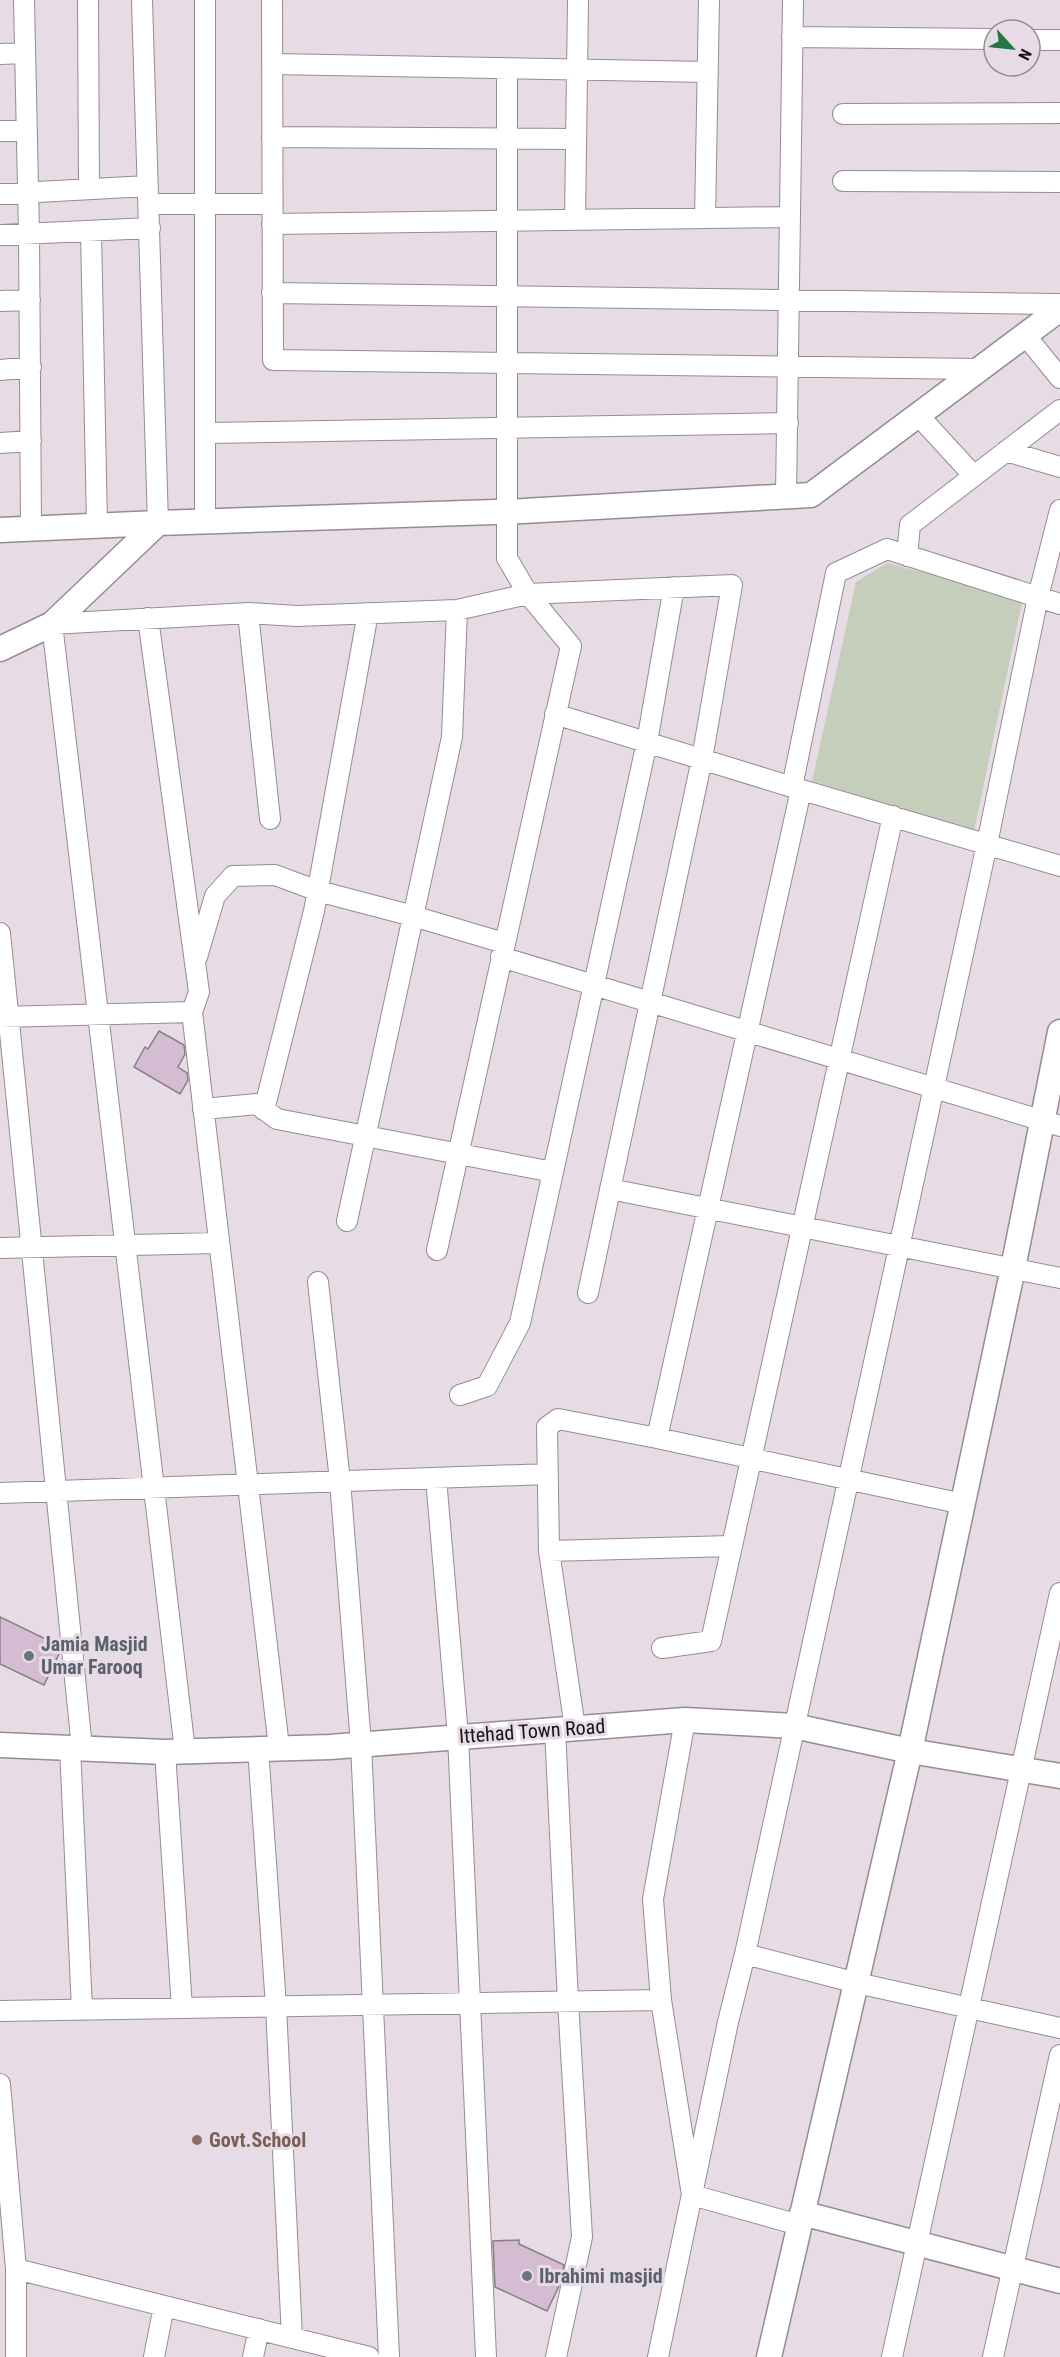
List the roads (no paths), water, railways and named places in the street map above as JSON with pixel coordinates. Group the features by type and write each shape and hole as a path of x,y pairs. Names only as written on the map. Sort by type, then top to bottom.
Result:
{"street":[{"path":"24,0 29,192 31,441 13,531 97,525 507,511 812,495 1060,309"},
{"path":"88,0 89,189"},
{"path":"0,649 52,624 158,523 142,0"},
{"path":"205,0 205,521"},
{"path":"272,0 273,360 980,369"},
{"path":"575,220 578,0"},
{"path":"705,218 709,0"},
{"path":"786,496 792,0"},
{"path":"792,37 982,39"},
{"path":"1042,40 1060,40"},
{"path":"0,54 25,53"},
{"path":"272,64 577,72 708,72"},
{"path":"437,1250 570,646 528,594 507,558 507,70"},
{"path":"843,114 1060,113"},
{"path":"0,131 27,131"},
{"path":"272,137 576,139"},
{"path":"843,181 1060,182"},
{"path":"0,194 89,189 205,204 272,204"},
{"path":"272,224 790,217"},
{"path":"0,235 150,228"},
{"path":"91,231 97,525"},
{"path":"272,293 1060,304"},
{"path":"0,301 30,300"},
{"path":"1025,335 1060,378"},
{"path":"0,370 31,367"},
{"path":"907,556 910,525 1060,410"},
{"path":"918,416 974,476"},
{"path":"206,433 788,423"},
{"path":"0,443 31,441"},
{"path":"1006,451 1060,467"},
{"path":"658,2357 728,2022 745,1954 987,844 1038,597 1060,510"},
{"path":"657,1438 747,1031 796,789 836,573 886,549 1060,604"},
{"path":"52,624 248,613 297,616 457,610 528,594 732,585 702,759 588,1293"},
{"path":"460,1395 488,1386 520,1323 647,742 674,587"},
{"path":"347,1221 452,737 457,610"},
{"path":"248,613 270,819"},
{"path":"264,1110 318,891 368,613"},
{"path":"148,618 199,992 192,1011 249,1484 268,1747 276,2006 292,2338"},
{"path":"52,624 154,1487 175,1751 182,2008"},
{"path":"555,714 796,789 1060,866"},
{"path":"662,1648 711,1641 893,816"},
{"path":"195,965 215,896 233,876 275,875 318,891 413,915 593,985 1051,1123"},
{"path":"0,933 4,1017 32,1247 57,1491 76,1748 82,2010"},
{"path":"4,1017 192,1011"},
{"path":"769,2357 910,1751 1013,1268 1051,1123 1060,1032"},
{"path":"203,1109 257,1104 277,1119 553,1172"},
{"path":"610,1189 1060,1278"},
{"path":"0,1248 219,1243"},
{"path":"318,1282 340,1481 361,1744 389,2357"},
{"path":"556,2357 582,2237 568,2001 565,1728 549,1551 547,1427 558,1419 963,1504"},
{"path":"0,1493 548,1474"},
{"path":"436,1478 458,1737 472,2003 486,2357"},
{"path":"549,1551 731,1546"},
{"path":"892,2357 1060,1593"},
{"path":"685,1720 653,1899 661,2000 692,2195"},
{"name":"Ittehad Town Road","path":"0,1745 175,1751 361,1744 685,1720 794,1726 910,1751 1060,1776"},
{"path":"745,1954 857,1983 1060,2028"},
{"path":"0,2011 661,2000"},
{"path":"993,2357 1060,2055"},
{"path":"0,2084 7,2238 16,2269 16,2357"},
{"path":"692,2195 917,2243 1060,2281"},
{"path":"16,2269 360,2356"},
{"path":"154,2357 164,2306"},
{"path":"253,2357 259,2330"}],"place":[{"name":"Jamia Masjid Umar Farooq","path":"29,1656"},
{"name":"Govt.School","path":"197,2140"},
{"name":"Ibrahimi masjid","path":"527,2276"}]}
